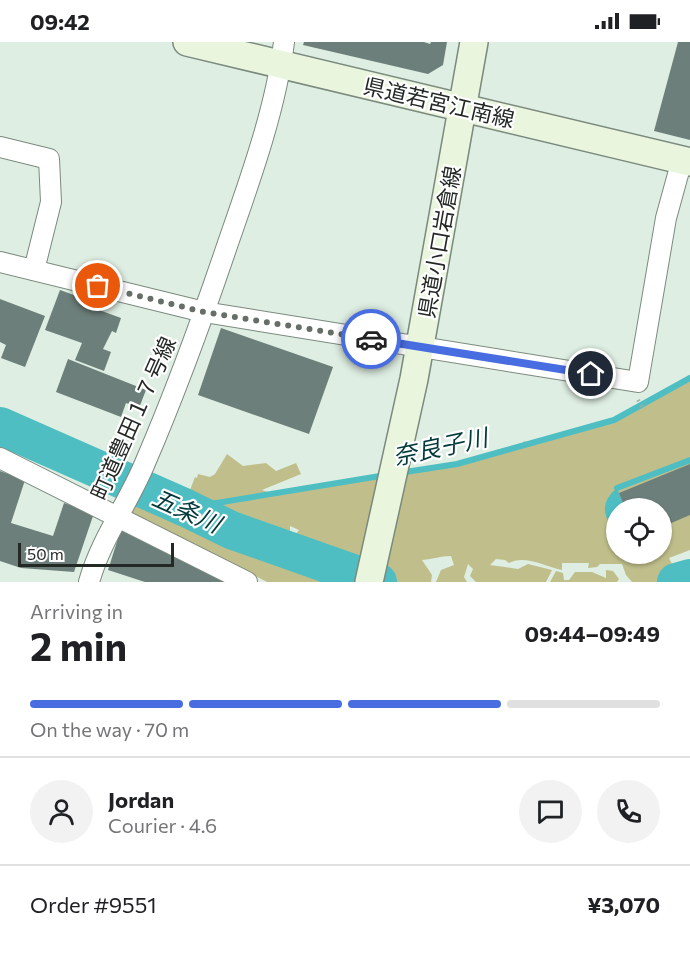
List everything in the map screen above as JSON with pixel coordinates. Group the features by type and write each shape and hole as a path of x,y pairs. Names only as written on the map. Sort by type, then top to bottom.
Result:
{"main road":[{"name":"県道若宮江南線","path":"187,42 283,53 463,107 686,161"},
{"name":"県道小口岩倉線","path":"369,582 420,347 474,42"}],"street":[{"name":"町道豊田１７号線","path":"89,582 98,555 144,466 204,312 247,190 283,53"},
{"path":"0,147 49,159 51,201 34,270"},
{"path":"0,262 204,312 638,382 666,218 686,161"},
{"path":"0,458 118,513 247,582"}],"shaded area":[{"path":"690,380 690,550 672,557 672,498 606,498 606,564 588,568 589,563 562,563 562,570 528,560 509,563 496,559 490,565 518,569 528,564 552,570 546,582 476,582 470,576 473,569 468,564 464,577 467,582 436,582 441,570 454,565 451,556 444,556 422,560 432,575 431,582 394,582 359,571 329,569 302,551 293,538 299,530 290,526 290,536 271,537 234,524 231,517 213,518 197,502 187,498 195,477 197,478 198,474 210,477 215,474 227,454 243,466 266,463 276,471 296,463 301,474 262,490 273,494 300,489 306,485 328,485 457,464 495,453 496,450 522,446 524,441 530,444 614,420"},
{"path":"146,493 161,503 183,503 205,523 227,524 252,533 273,552 325,572 333,582 267,582 131,512 133,502"},
{"path":"622,564 672,564 676,572 659,582 632,582 626,575"},
{"path":"606,570 613,571 619,579 617,582 550,582 556,571 563,573 564,580 569,580 575,572 592,572 606,578"}],"water":[{"path":"617,488 621,498 608,498"}],"building":[{"path":"304,42 424,42 430,44 431,42 447,42 443,65 428,74 303,45"},
{"path":"678,42 690,42 690,140 654,131"},
{"path":"60,290 82,298 80,303 121,318 116,333 112,331 103,349 111,352 104,371 75,360 82,343 45,330"},
{"path":"0,299 45,316 25,367 1,358 6,345 0,342"},
{"path":"221,328 333,367 309,434 198,395"},
{"path":"68,359 146,390 139,408 126,403 121,417 56,392"},
{"path":"690,464 690,515 672,523 672,498 621,498 619,493"},
{"path":"0,471 25,480 11,523 53,536 64,503 94,513 74,572 21,568 0,561"},
{"path":"121,529 234,582 145,582 108,570"}],"waterway":[{"name":"奈良子川","path":"399,473 457,464 614,420 690,378"},
{"name":"奈良子川","path":"0,426 231,530 378,582"},
{"path":"617,488 690,460"},
{"name":"奈良子川","path":"186,508 386,475"},
{"name":"五条川","path":"676,582 690,578"}],"way so far":[{"path":"98,286 204,312 371,339"}],"route":[{"path":"371,339 591,374"}]}
